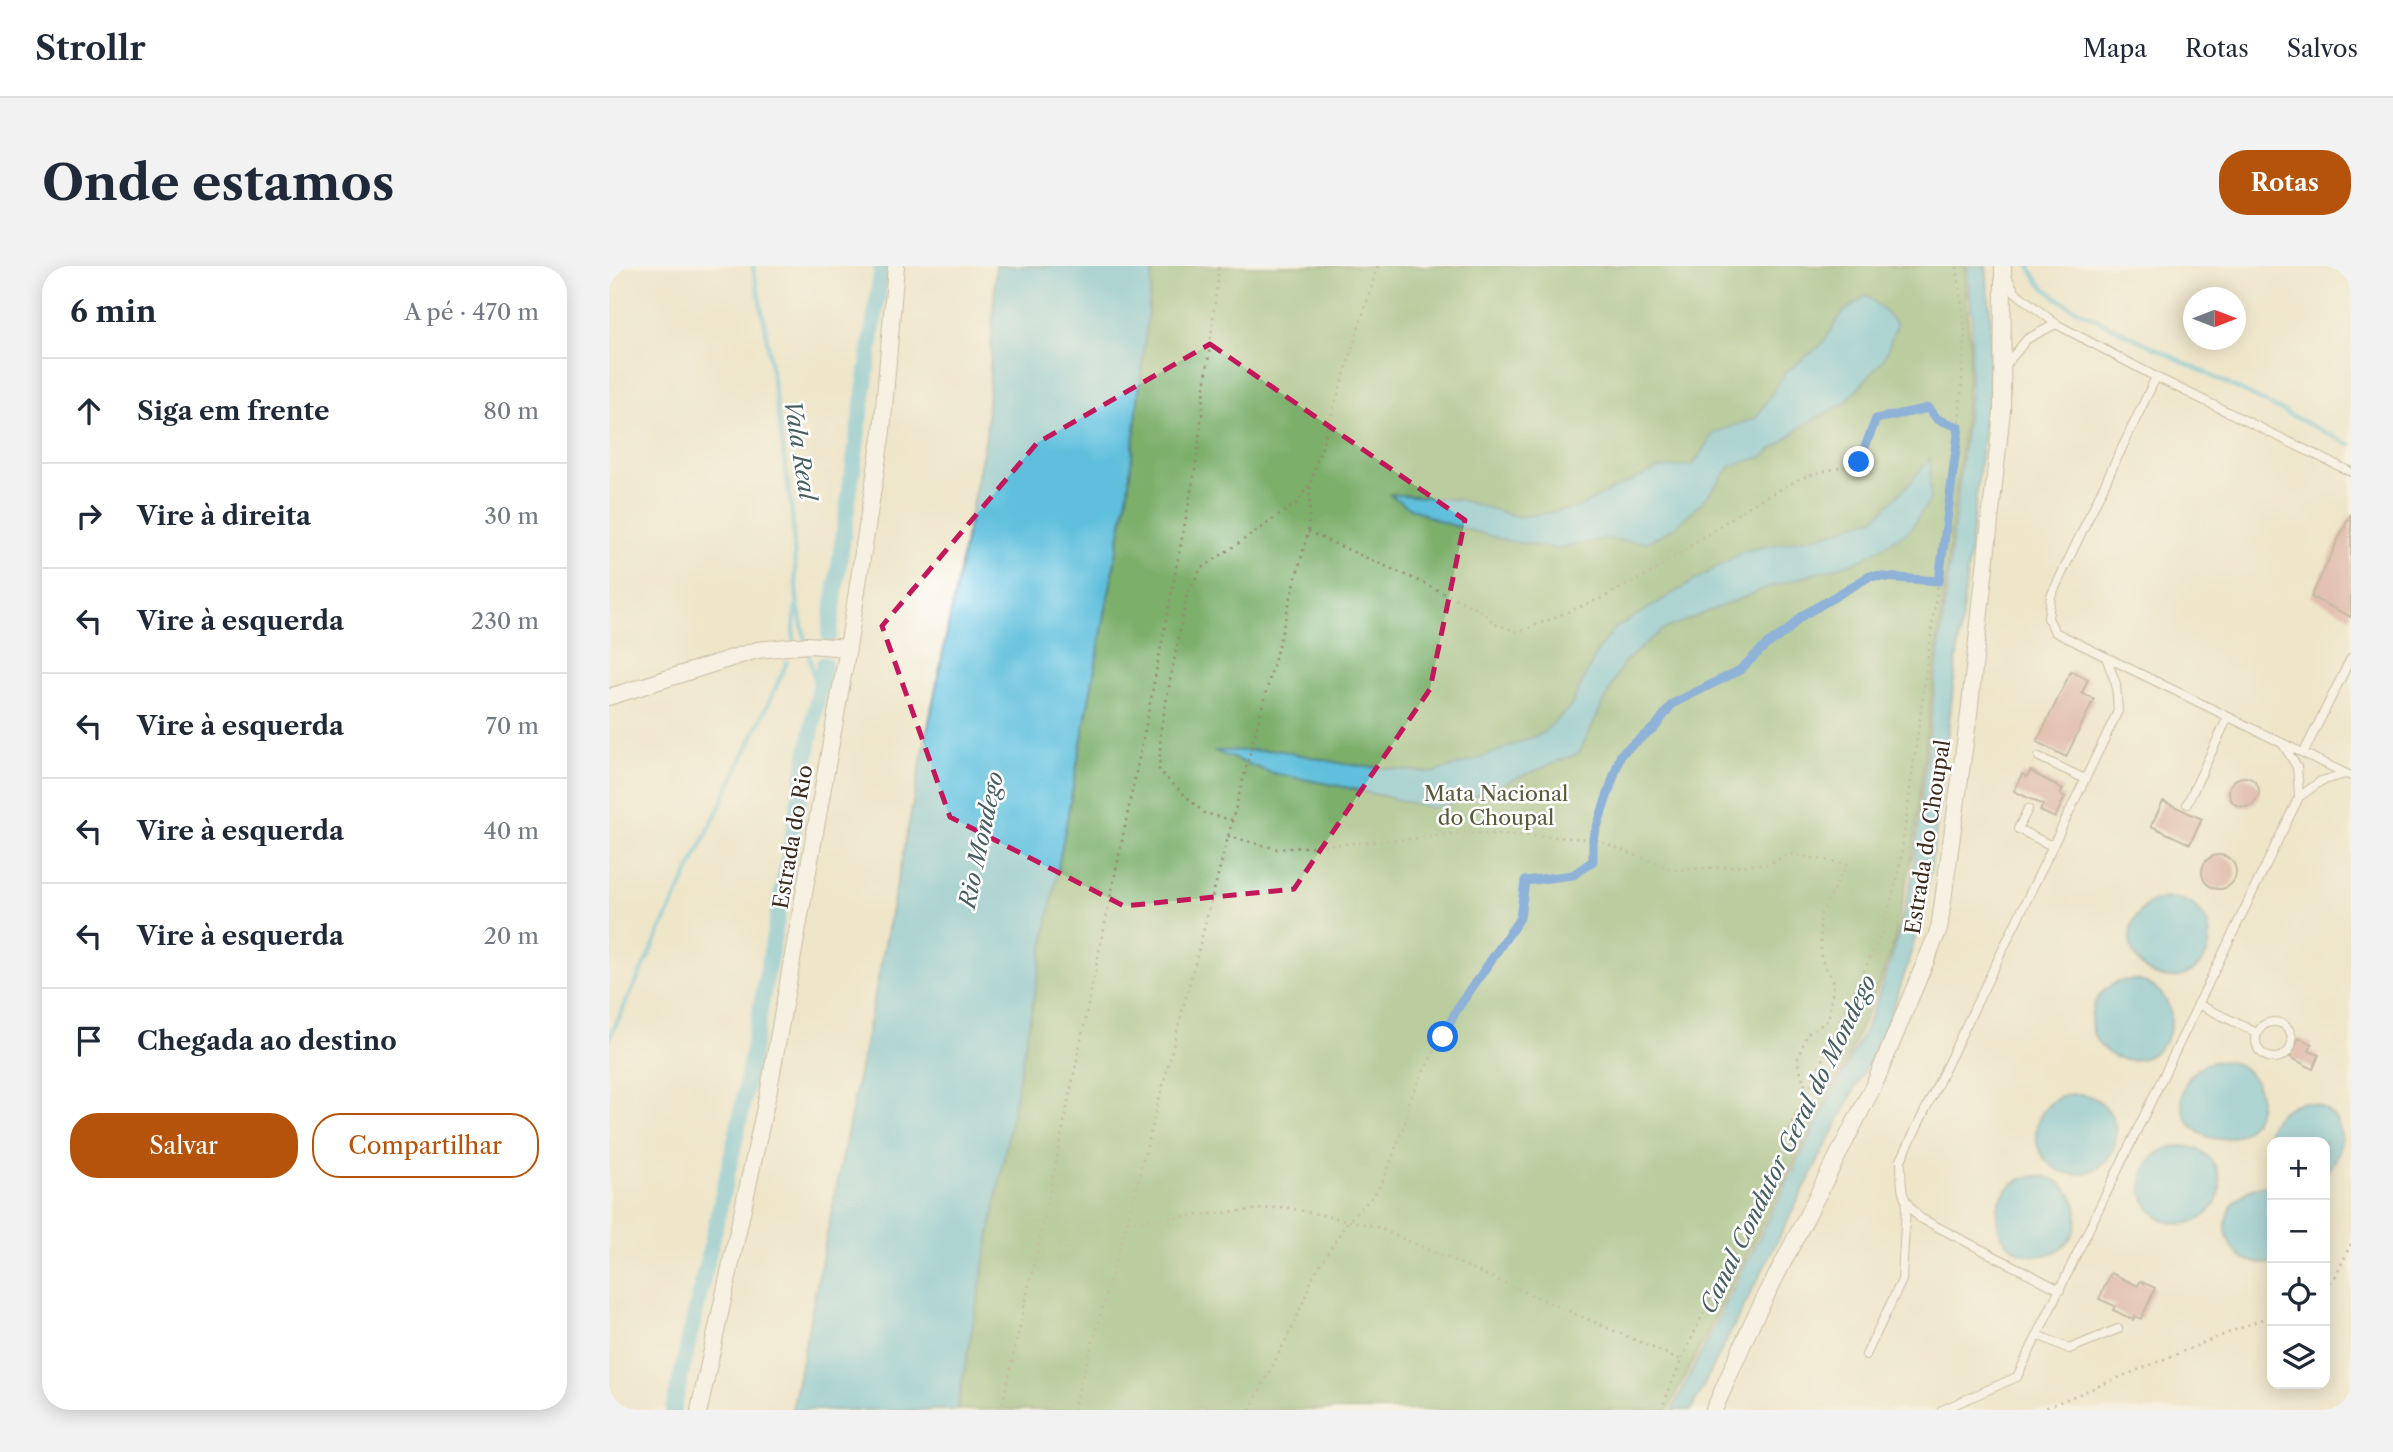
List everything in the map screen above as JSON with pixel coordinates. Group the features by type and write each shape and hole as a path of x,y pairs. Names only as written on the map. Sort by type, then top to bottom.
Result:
{"street":[{"name":"Estrada do Rio","path":"699,1410 769,1089 848,648 882,430 896,266"},
{"name":"Estrada do Choupal","path":"1714,1410 1752,1323 1875,1083 1939,929 1969,714 2002,411 2004,268"},
{"path":"609,697 757,650 808,645 848,648"}],"lane":[{"path":"2004,268 2015,292 2056,324 2156,377 2351,472"},
{"path":"2004,367 2027,339 2056,324"},
{"path":"2156,377 2051,596 2048,618 2056,632 2348,775"},
{"path":"1866,1355 1902,1280 1906,1205 1902,1190 1901,1160 2118,710 2116,684 2106,657"},
{"path":"2304,752 2351,658"},
{"path":"2187,804 2228,717"},
{"path":"2282,743 2297,767 2299,797"},
{"path":"2039,757 2085,779"},
{"path":"1942,1410 2017,1377 2299,797 2321,781 2348,775"},
{"path":"2028,809 2018,829 2052,846"},
{"path":"2198,1004 2257,1032"},
{"path":"2276,1022 2289,1029 2292,1044 2283,1056 2269,1058 2257,1048 2257,1032 2262,1026 2276,1022"},
{"path":"1906,1205 1920,1218 2060,1290"},
{"path":"2038,1335 2069,1349 2118,1329"}],"path":[{"path":"1001,1410 1145,729 1196,466 1219,266"},
{"path":"1073,1410 1127,1222 1308,532 1311,481 1378,266"},
{"path":"1661,1410 1681,1361 1883,930 1899,872 1959,427 1965,329 1957,266"},
{"path":"1308,532 1419,581 1480,610 1495,624 1519,632 1604,597 1654,571 1746,508 1801,478 1859,462 1876,419 1929,408 1937,419 1959,427"},
{"path":"1233,820 1203,813 1159,771 1161,729 1187,594 1201,569 1297,503 1311,481"},
{"path":"1250,1410 1294,1324 1314,1273 1348,1221 1374,1195 1385,1177 1409,1112 1407,1107 1456,1011 1520,918 1525,881 1573,875 1593,861 1593,839 1621,754 1656,726 1672,704 1740,670 1800,617 1870,576 1939,581"},
{"path":"1228,836 1277,849 1464,832 1593,839 1674,870 1767,864 1790,854 1847,864 1820,915 1821,959 1834,982 1828,1020 1807,1034 1797,1060 1808,1093"},
{"path":"1127,1222 1284,1207 1374,1226 1681,1361"},
{"path":"2330,1282 2335,1278 2351,1244"},
{"path":"2041,1410 2267,1317"}],"highlighted area":[{"path":"1210,344 1465,520 1430,689 1294,889 1124,906 950,817 882,626 1037,443"}],"green space":[{"name":"Mata Nacional do Choupal","path":"1153,266 1965,266 1970,351 1966,408 1913,850 1894,943 1849,1055 1668,1410 957,1410 1128,491"}],"water":[{"name":"Rio Mondego","path":"996,266 1153,266 1128,491 957,1410 792,1410 986,436"},
{"name":"Canal Condutor Geral do Mondego","path":"1967,266 1986,266 1991,321 1990,382 1934,847 1920,919 1907,966 1882,1036 1691,1410 1672,1410 1865,1029 1901,926 1914,862 1970,392 1972,320"},
{"path":"1867,295 1897,324 1884,359 1844,404 1807,423 1762,457 1731,466 1704,500 1674,528 1647,542 1603,539 1559,549 1508,541 1441,522 1412,509 1389,494 1461,500 1519,517 1578,508 1659,468 1693,465 1714,433 1756,418 1785,373 1821,345 1843,312"},
{"path":"1930,458 1930,500 1909,531 1859,561 1769,587 1662,630 1623,663 1579,753 1458,802 1432,808 1272,773 1214,751 1278,750 1344,764 1432,773 1478,759 1543,733 1571,706 1597,652 1614,629 1744,551 1827,534 1876,517 1910,483"},
{"path":"2162,898 2178,898 2199,909 2210,930 2210,946 2199,967 2178,978 2162,978 2148,972 2136,960 2130,946 2130,930 2136,916 2148,904"},
{"path":"2123,980 2139,980 2160,991 2171,1012 2171,1028 2160,1049 2139,1060 2123,1060 2109,1054 2097,1042 2091,1028 2091,1012 2097,998 2109,986"},
{"path":"2221,1061 2236,1064 2248,1073 2257,1085 2260,1100 2257,1115 2248,1127 2236,1136 2221,1139 2206,1136 2194,1127 2185,1115 2182,1100 2185,1085 2194,1073 2206,1064"},
{"path":"2068,1094 2084,1094 2105,1105 2116,1126 2116,1142 2105,1163 2084,1174 2068,1174 2054,1168 2042,1156 2036,1142 2036,1126 2042,1112 2054,1100"},
{"path":"2302,1102 2317,1105 2335,1119 2341,1141 2339,1152 2330,1168 2330,1137 2268,1137 2277,1116"},
{"path":"2181,1146 2196,1149 2208,1158 2217,1170 2220,1185 2217,1200 2208,1212 2196,1221 2181,1224 2166,1221 2154,1212 2145,1200 2142,1185 2145,1170 2154,1158 2166,1149"},
{"path":"2029,1176 2045,1176 2066,1187 2077,1208 2077,1224 2066,1245 2045,1256 2029,1256 2015,1250 2003,1238 1997,1224 1997,1208 2003,1194 2015,1182"},
{"path":"2260,1186 2267,1187 2267,1263 2255,1263 2241,1257 2232,1247 2227,1234 2226,1220 2232,1206 2243,1195"}],"building":[{"path":"2351,513 2351,617 2311,597"},
{"path":"2071,671 2088,679 2082,693 2094,699 2066,757 2037,742"},
{"path":"2030,771 2063,789 2060,794 2065,797 2055,818 2040,811 2043,805 2014,791 2022,774 2027,777"},
{"path":"2244,777 2250,778 2258,786 2258,798 2250,806 2244,807 2238,806 2230,798 2229,792 2230,786 2238,778"},
{"path":"2163,801 2202,819 2190,844 2151,826"},
{"path":"2219,855 2231,860 2236,872 2231,884 2219,889 2207,884 2202,872 2207,860"},
{"path":"2299,1038 2312,1044 2309,1051 2319,1055 2313,1069 2290,1057"},
{"path":"2111,1273 2138,1286 2140,1281 2155,1288 2141,1319 2135,1316 2133,1320 2113,1310 2115,1306 2099,1299"}],"waterway":[{"name":"Vala Real","path":"753,266 765,326 792,512 797,600 805,640"},
{"path":"829,635 882,266"},
{"path":"2030,266 2041,285 2070,306 2351,445"},
{"path":"793,640 796,606"},
{"name":"Vala Real","path":"809,656 818,697"},
{"path":"609,1039 787,662"},
{"path":"673,1410 740,1119 824,664"}],"route":[{"path":"1443,1037 1456,1011 1520,918 1525,881 1573,875 1593,861 1593,839 1621,754 1656,726 1672,704 1717,684 1740,670 1800,617 1870,576 1939,581 1959,427 1937,419 1929,408 1876,419 1859,462"}]}
